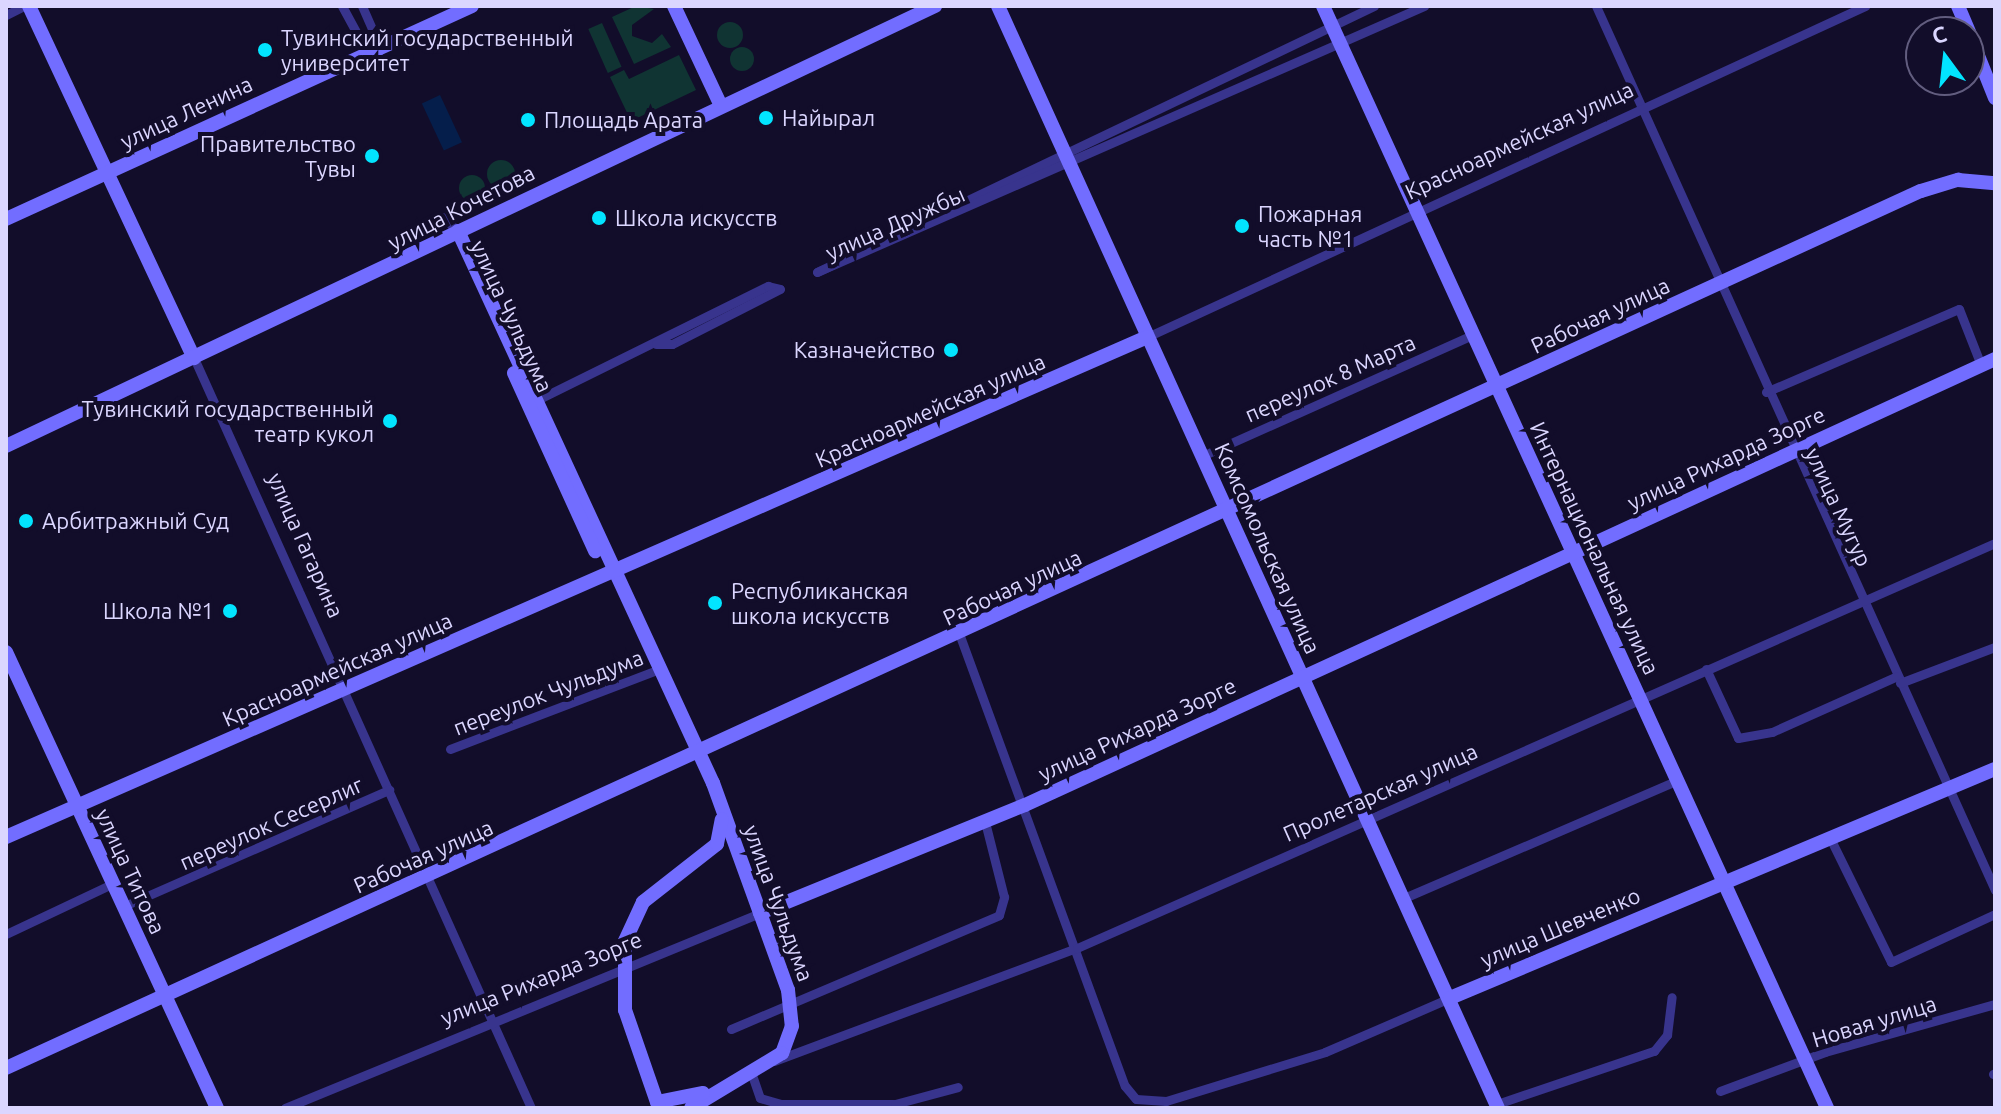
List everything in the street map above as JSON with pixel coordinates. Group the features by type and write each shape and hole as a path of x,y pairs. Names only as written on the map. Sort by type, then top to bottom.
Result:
{"street":[{"path":"6,15 26,6"},
{"name":"улица Гагарина","path":"26,6 194,358 494,1019 531,1108"},
{"path":"342,6 364,53"},
{"path":"362,6 380,47"},
{"name":"улица Ленина","path":"6,219 472,6"},
{"path":"674,6 721,106"},
{"name":"улица Кочетова","path":"6,446 935,6"},
{"name":"Комсомольская улица","path":"998,6 1498,1106"},
{"name":"Интернациональная улица","path":"1323,6 1827,1108"},
{"name":"улица Дружбы","path":"1374,6 1062,149 887,234 817,272 892,244 1070,166 1424,6"},
{"name":"улица Мугур","path":"1596,6 1792,451 1995,890"},
{"name":"Красноармейская улица","path":"6,837 1147,337 1865,6"},
{"path":"1985,73 1995,98"},
{"path":"1221,75 1230,93"},
{"name":"Рабочая улица","path":"6,1068 960,636 1929,187 1965,179 1995,183"},
{"name":"улица Чульдума","path":"454,234 721,803 791,1003 790,1035 774,1061"},
{"path":"887,234 892,244"},
{"path":"532,402 656,344 768,286 779,287 775,297 672,344 656,344"},
{"path":"1766,392 1959,309 1988,362"},
{"name":"переулок 8 Марта","path":"1202,456 1473,335"},
{"name":"улица Рихарда Зорге","path":"285,1108 494,1019 1025,805 1988,362"},
{"name":"Пролетарская улица","path":"774,1061 1077,948 1366,816 1639,697 1865,604 1995,543"},
{"path":"960,636 1077,948"},
{"path":"1706,669 1738,738 1772,732 1899,680 1995,647"},
{"name":"улица Титова","path":"6,652 217,1108"},
{"name":"переулок Чульдума","path":"450,749 659,669"},
{"name":"улица Шевченко","path":"1077,948 1125,1086 1136,1099 1166,1101 1325,1052 1995,769"},
{"path":"1404,898 1678,780"},
{"name":"переулок Сесерлиг","path":"122,907 389,790"},
{"name":"улица Чульдума","path":"658,1105 625,1010 621,970 643,902 717,844 721,803"},
{"path":"731,1029 999,915 1004,897 985,822"},
{"path":"1830,838 1891,962 1995,914"},
{"path":"717,844 736,849"},
{"path":"6,934 112,884"},
{"path":"1498,1106 1654,1051 1667,1035 1672,997"},
{"name":"Новая улица","path":"1720,1091 1806,1061 1995,1004"},
{"path":"658,1105 723,1087 752,1075 774,1061"},
{"path":"752,1075 760,1098 781,1104 895,1104 958,1087"},
{"path":"691,1108 723,1087"}],"green space":[{"path":"636,6 654,9 632,25 632,36 652,43 662,34 671,47 634,64 612,17"},
{"path":"730,22 739,26 743,35 739,44 730,48 721,44 717,35 721,26"},
{"path":"602,23 622,67 608,73 588,29"},
{"path":"742,47 751,50 754,59 751,68 742,71 733,68 730,59 733,50"},
{"path":"679,55 696,90 631,121 610,77 624,70 629,79"},
{"path":"501,160 511,164 515,174 511,184 501,188 491,184 487,174 491,164"},
{"path":"472,175 481,179 485,188 481,197 472,201 463,197 459,188 463,179"}],"water":[{"path":"440,95 462,142 444,151 422,103"}],"place":[{"name":"Тувинский государственный университет","path":"265,50"},
{"name":"Найырал","path":"766,118"},
{"name":"Площадь Арата","path":"528,120"},
{"name":"Правительство Тувы","path":"372,156"},
{"name":"Школа искусств","path":"599,218"},
{"name":"Пожарная часть №1","path":"1242,226"},
{"name":"Казначейство","path":"951,350"},
{"name":"Тувинский государственный театр кукол","path":"390,421"},
{"name":"Арбитражный Суд","path":"26,521"},
{"name":"Республиканская школа искусств","path":"715,603"},
{"name":"Школа №1","path":"230,611"}]}
